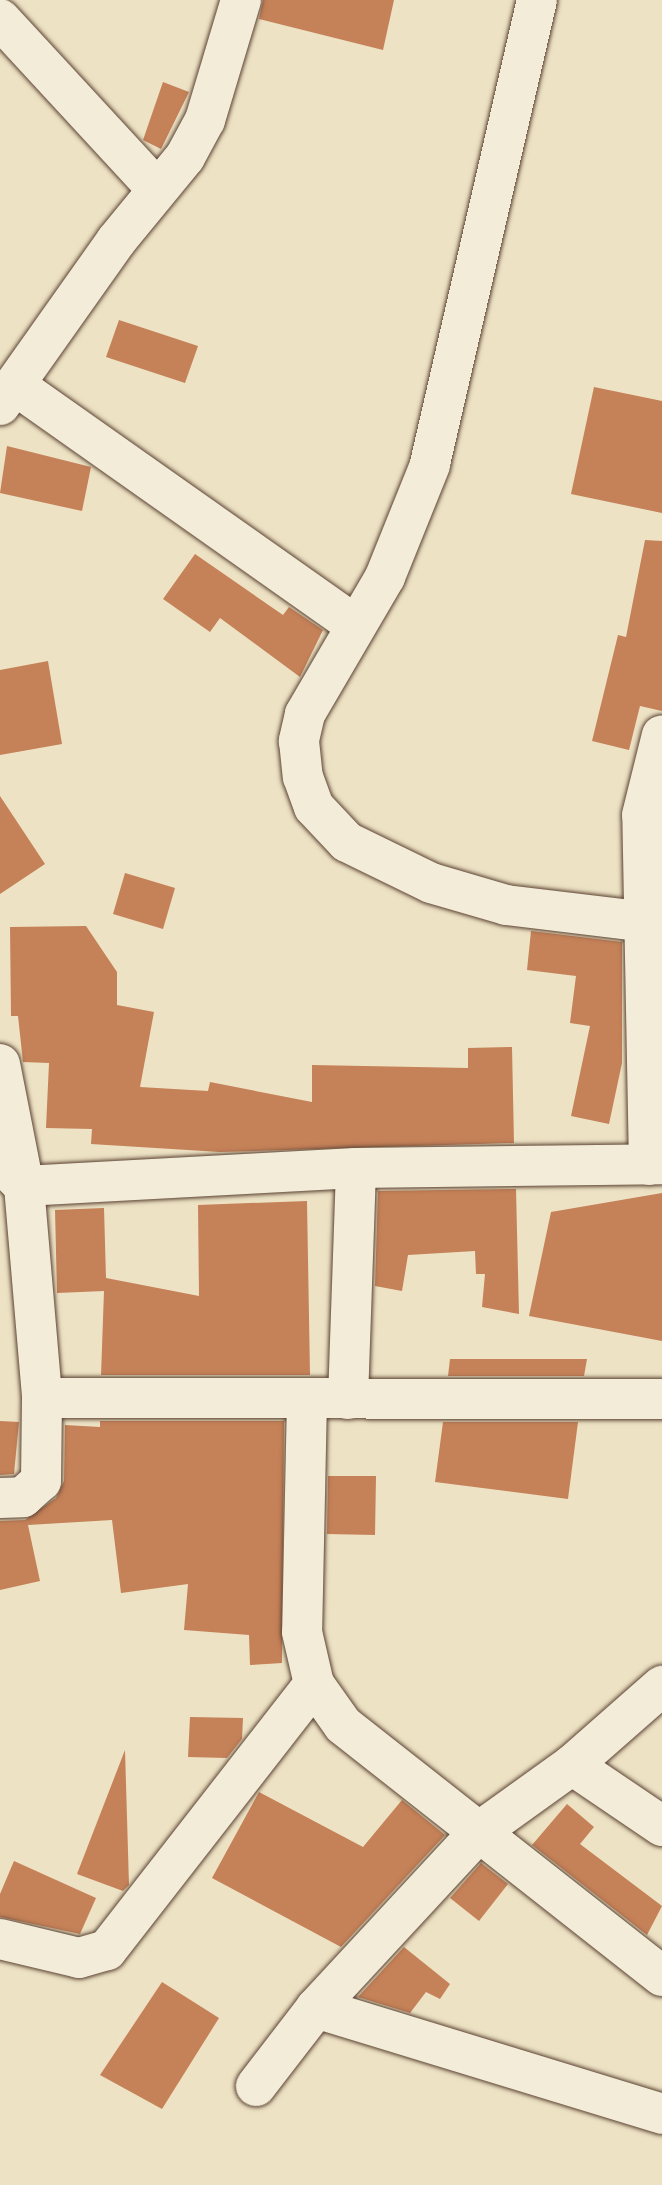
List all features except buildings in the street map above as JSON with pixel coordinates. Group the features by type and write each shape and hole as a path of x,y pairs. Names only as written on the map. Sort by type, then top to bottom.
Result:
{"street":[{"path":"241,0 205,120 185,157 157,189 7,395 355,625"},
{"path":"537,0 430,465 385,577 322,676 299,741 303,777 325,821 373,857 431,883 506,905 646,922"},
{"path":"0,19 157,189"},
{"path":"12,1174 655,1164 642,815 662,735"},
{"path":"0,1064 42,1398 41,1481 23,1497 0,1498"},
{"path":"348,1399 356,1168"},
{"path":"42,1398 662,1399"},
{"path":"307,1399 302,1632 314,1684 343,1725 662,1976"},
{"path":"0,1939 79,1958 107,1950 314,1684"},
{"path":"256,2086 316,2008 480,1831 572,1765 662,1686"},
{"path":"572,1765 662,1826"},
{"path":"316,2008 662,2114"}]}
